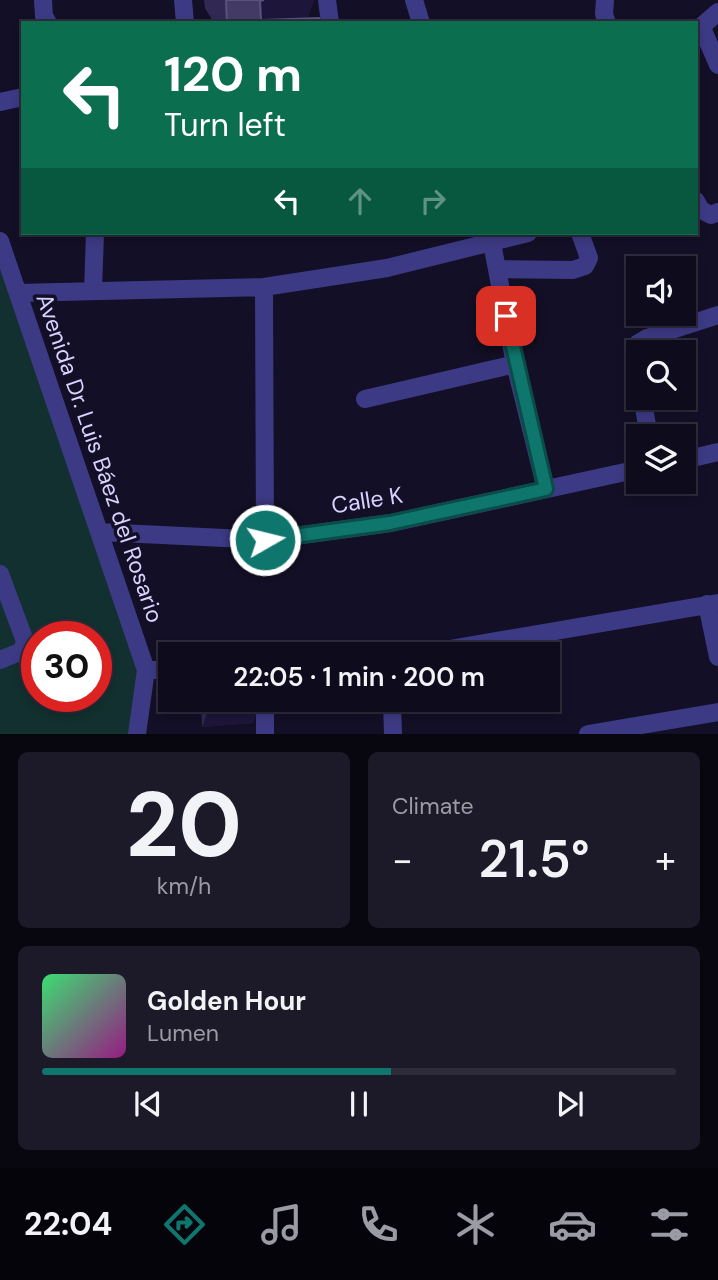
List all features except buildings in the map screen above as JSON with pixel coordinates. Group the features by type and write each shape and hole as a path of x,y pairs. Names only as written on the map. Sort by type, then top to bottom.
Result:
{"street":[{"path":"43,0 46,21"},
{"path":"183,0 185,21"},
{"path":"327,0 330,21"},
{"path":"414,0 420,21"},
{"path":"605,0 606,21"},
{"path":"718,12 699,29 718,65"},
{"path":"0,102 21,97"},
{"path":"698,205 701,210 711,215 718,212"},
{"path":"93,291 95,235"},
{"path":"18,293 264,287 387,268 521,235"},
{"path":"497,269 573,270 585,266 589,258 581,235"},
{"name":"Avenida Dr. Luis Báez del Rosario","path":"0,241 146,670 137,734"},
{"path":"492,243 516,364 546,489"},
{"path":"264,287 265,540"},
{"path":"644,340 718,316"},
{"path":"365,399 516,364"},
{"path":"696,457 718,452"},
{"name":"Calle K","path":"99,532 265,540 390,523 626,472"},
{"path":"0,574 25,641 22,652 0,660"},
{"path":"489,642 712,603 718,657"},
{"path":"146,670 158,670"},
{"path":"265,712 265,734"},
{"path":"392,712 393,734"},
{"path":"588,734 718,712"}],"green space":[{"path":"0,244 146,670 137,734 0,734"}],"route":[{"path":"265,540 390,523 546,489 506,316"}]}
